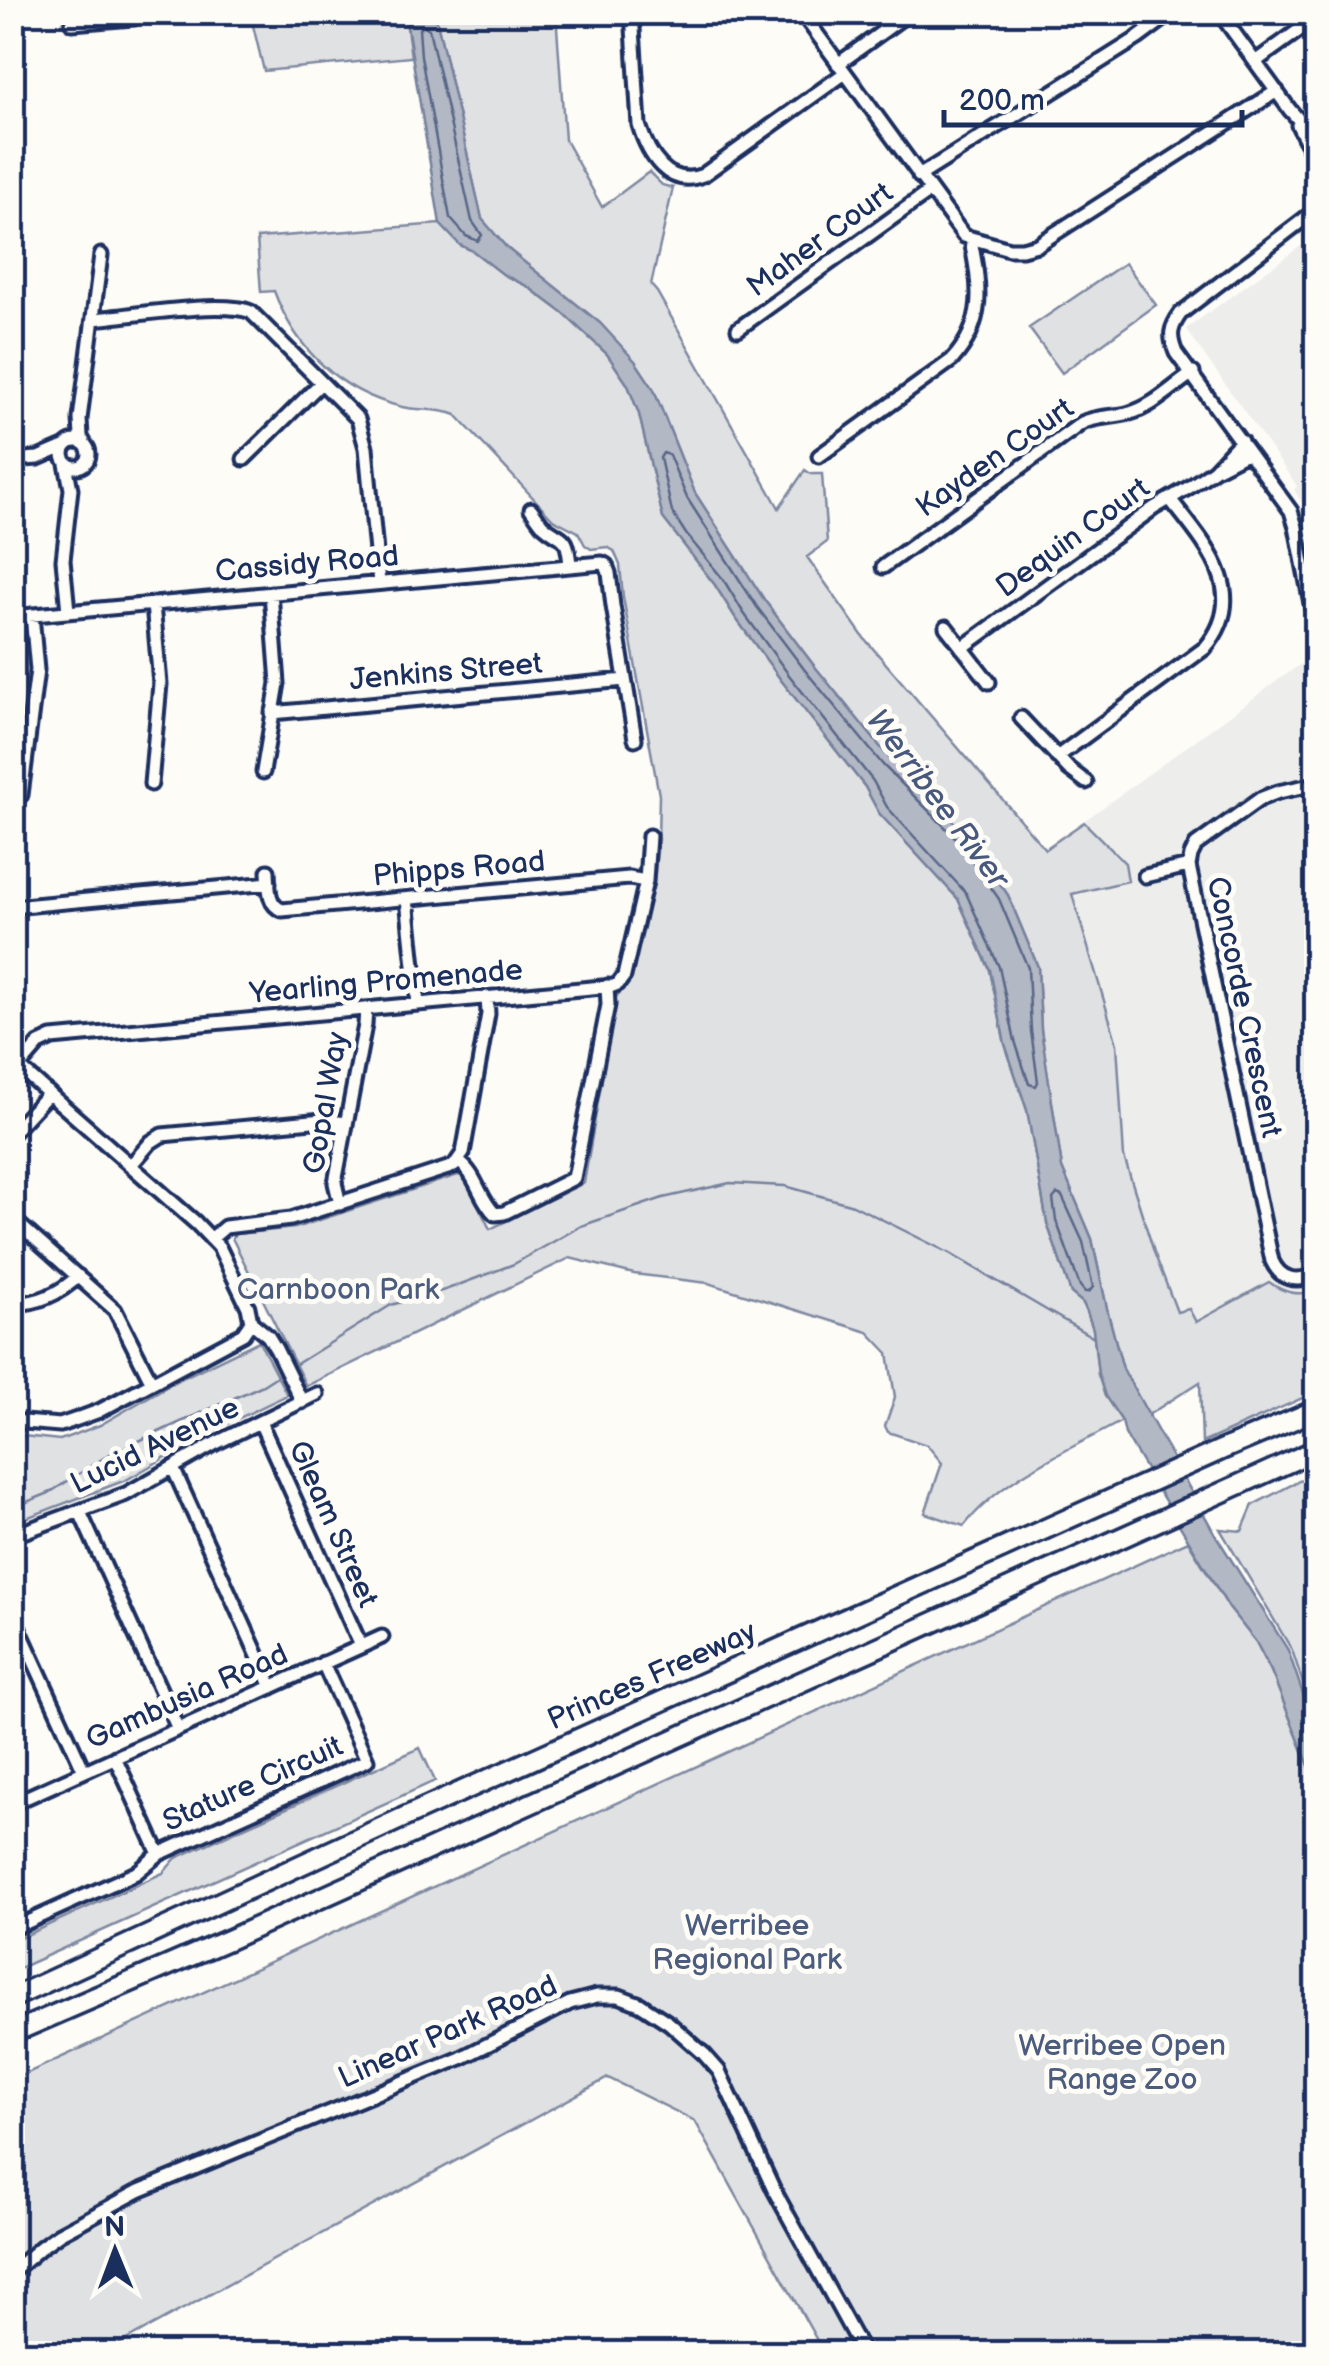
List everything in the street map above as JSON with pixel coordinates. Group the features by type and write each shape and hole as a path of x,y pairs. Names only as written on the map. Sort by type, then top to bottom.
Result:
{"highway":[{"name":"Princes Freeway","path":"12,1998 409,1815 1316,1410"},
{"path":"12,2033 266,1923 1316,1450"}],"street":[{"path":"632,12 643,138 662,168 679,178 691,179 703,175 910,12"},
{"path":"801,12 964,236 1009,249 1037,244 1276,92"},
{"path":"919,176 1173,12"},
{"path":"1219,12 1276,92 1316,139"},
{"path":"81,19 133,18"},
{"path":"1255,62 1316,18"},
{"path":"1290,110 1316,161"},
{"name":"Maher Court","path":"738,329 930,191"},
{"path":"1316,213 1181,313 1171,327 1176,353 1294,518 1316,629"},
{"path":"820,456 952,360 967,344 976,317 978,290 971,240"},
{"path":"71,489 89,455 80,420 100,254"},
{"path":"93,319 218,308 251,312 358,419 363,432 379,583"},
{"name":"Kayden Court","path":"883,568 1082,424 1139,410 1192,373"},
{"path":"244,459 322,382"},
{"path":"68,611 63,560 71,489 63,453 80,420"},
{"path":"38,458 78,441 86,446"},
{"name":"Dequin Court","path":"962,648 1245,447"},
{"path":"12,460 38,458 74,468 84,465"},
{"path":"1057,757 1205,648 1222,622 1226,602 1221,573 1170,499"},
{"path":"531,509 542,523 564,538 570,565"},
{"name":"Cassidy Road","path":"12,617 597,562 606,564 610,573 625,680"},
{"path":"263,772 278,682 271,593"},
{"path":"151,784 160,668 153,604"},
{"path":"21,796 37,670 32,615"},
{"path":"946,627 989,682"},
{"path":"625,680 636,739"},
{"name":"Jenkins Street","path":"272,713 625,680"},
{"path":"1021,718 1086,782"},
{"name":"Concorde Crescent","path":"1316,784 1260,799 1196,844 1190,855 1272,1260 1283,1276 1294,1280 1316,1276"},
{"path":"458,1161 471,1173 488,1208 495,1214 574,1178 608,1006 608,986 618,984 624,976 646,880 649,836"},
{"path":"1145,876 1190,866"},
{"name":"Phipps Road","path":"12,908 269,877 272,903 276,908 290,909 629,878 646,880"},
{"path":"408,900 418,1004"},
{"name":"Yearling Promenade","path":"16,1064 52,1038 608,986"},
{"path":"211,1239 224,1227 292,1219 447,1169 458,1161 463,1153 488,1014 487,997"},
{"name":"Gopal Way","path":"340,1204 335,1182 366,1009"},
{"path":"16,1064 196,1222 219,1248 248,1307 251,1322 268,1336 302,1402"},
{"path":"12,1133 48,1093"},
{"path":"131,1165 162,1135 322,1120 346,1122"},
{"path":"12,1218 121,1318 152,1381"},
{"path":"12,1303 35,1302 78,1276"},
{"path":"12,1422 60,1425 99,1410 243,1334 251,1322"},
{"name":"Lucid Avenue","path":"12,1536 126,1494 317,1394"},
{"name":"Gleam Street","path":"260,1422 361,1646"},
{"path":"173,1468 272,1686"},
{"path":"80,1512 178,1729"},
{"path":"12,1612 84,1771"},
{"name":"Gambusia Road","path":"12,1804 382,1636"},
{"name":"Stature Circuit","path":"12,1930 136,1873 159,1854 366,1760 323,1663"},
{"path":"115,1757 159,1854"},
{"name":"Linear Park Road","path":"12,2272 59,2234 140,2191 432,2070 556,2009 583,1999 619,1996 669,2023 719,2071 774,2190 864,2354"}],"shaded area":[{"path":"1316,235 1316,550 1309,513 1294,490 1297,486 1186,329"},
{"path":"1316,655 1316,1291 1289,1293 1269,1282 1196,1322 1178,1313 1154,1252 1124,1157 1117,1044 1069,885 1045,849"}],"green space":[{"path":"250,13 405,13 411,57 264,71"},
{"path":"435,13 556,13 565,140 602,207 649,172 662,185 673,188 651,285 779,508 805,470 822,474 827,542 807,557 864,638 1045,849 1084,822 1125,863 1128,881 1072,894 1117,1044 1124,1157 1154,1252 1177,1312 1189,1309 1196,1322 1269,1282 1291,1292 1316,1291 1316,1392 1202,1443 1200,1382 1148,1415 1123,1369 1092,1239 1062,1168 1041,1030 1038,967 1008,895 964,832 890,759 765,601 695,493 653,388 635,361 507,248 482,219"},
{"name":"Carnboon Park","path":"440,224 460,245 563,313 607,354 628,385 639,414 663,518 865,787 879,813 958,899 990,970 1005,1044 1027,1110 1047,1223 1071,1293 1083,1303 1093,1329 1098,1374 1105,1396 1122,1421 1017,1479 964,1526 925,1513 942,1463 927,1445 888,1432 885,1426 895,1397 888,1353 868,1332 708,1283 634,1274 570,1258 306,1386 232,1238 235,1234 295,1228 458,1175 464,1177 490,1229 584,1183 616,997 629,982 654,883 659,795 620,565 614,551 607,547 591,549 578,532 553,519 456,415 402,407 359,391 340,379 308,350 274,291 261,292 257,238"},
{"path":"1125,263 1156,305 1062,373 1029,328"},
{"path":"259,1341 287,1395 204,1435 126,1480 13,1523 13,1435 60,1440 100,1425 176,1381"},
{"path":"1316,1476 1316,1723 1292,1650 1220,1529 1242,1531 1253,1505"},
{"name":"Werribee Regional Park","path":"1188,1541 1229,1608 1256,1642 1316,1783 1316,2353 824,2353 695,2121 608,2078 102,2353 13,2353 12,2080"},
{"path":"420,1748 435,1781 13,1971 13,1941 163,1873 176,1858"}],"water":[{"name":"Werribee River","path":"405,13 435,13 482,219 507,248 600,323 635,361 653,388 695,493 765,601 890,759 964,832 1008,895 1038,967 1041,1030 1062,1168 1092,1239 1123,1369 1215,1534 1288,1650 1316,1732 1316,1783 1256,1642 1229,1608 1105,1396 1098,1374 1093,1329 1083,1303 1071,1293 1047,1223 1027,1110 1005,1044 990,970 958,899 879,813 865,787 663,518 639,414 628,385 607,354 563,313 460,245 440,224"}],"waterway":[{"path":"290,1368 391,1305 514,1264 581,1226 663,1198 730,1183 785,1186 853,1205 949,1253 1094,1338"},
{"path":"12,1508 49,1493 110,1454 263,1385 283,1372"}],"park label":[{"name":"Werribee Open Range Zoo","path":"1122,2063"}]}
